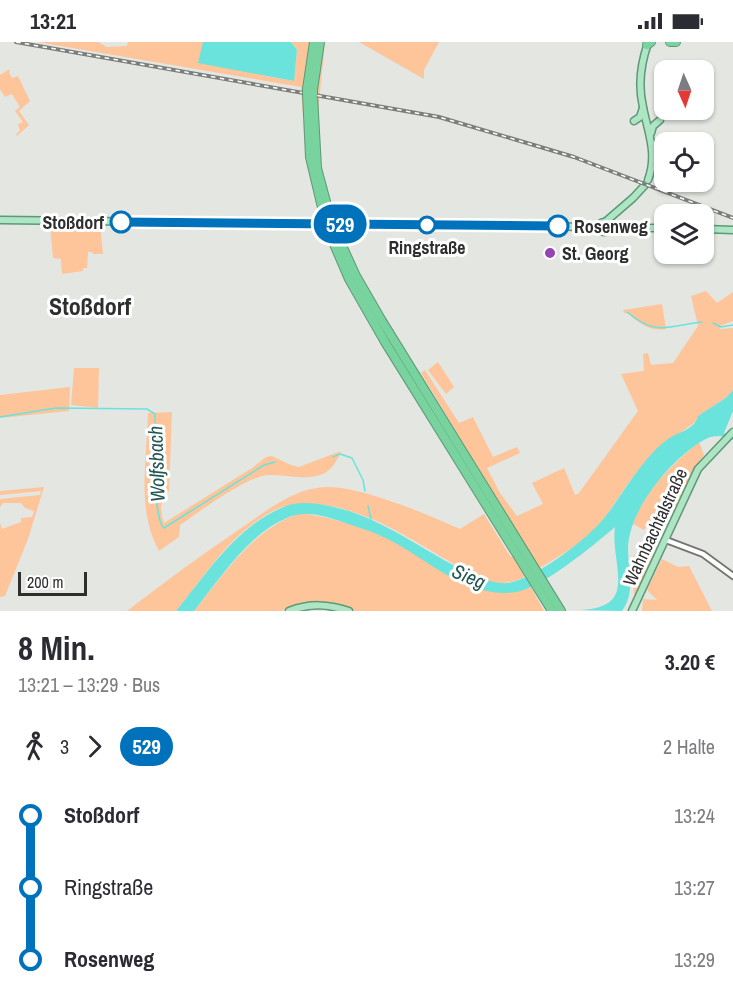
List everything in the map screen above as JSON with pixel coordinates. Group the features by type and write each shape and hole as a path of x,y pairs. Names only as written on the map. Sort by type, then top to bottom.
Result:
{"highway":[{"path":"314,42 310,92 311,163 329,224 349,279 515,544 561,611"},
{"path":"310,92 321,42"},
{"path":"670,42 676,42"},
{"path":"515,544 552,611"}],"main road":[{"path":"649,43 642,63 640,87 651,137"},
{"path":"634,121 640,117 643,108"},
{"path":"604,226 646,183 652,166 653,126 660,120"},
{"path":"0,220 654,228"},
{"path":"714,229 733,230"},
{"name":"Wahnbachtalstraße","path":"632,611 698,469 730,435"},
{"path":"289,611 318,605 350,611"}],"street":[{"path":"666,540 704,554 733,576"}],"shaded area":[{"path":"37,42 98,42 107,47 127,46 128,42 268,42 261,75 294,81 297,50 291,42 325,42 317,122 303,117 301,87"},
{"path":"359,42 439,42 424,70 424,79"},
{"path":"8,70 12,78 18,76 30,101 19,111 29,125 17,136 16,134 20,131 18,124 23,122 15,111 20,107 12,94 5,97 0,89 0,75"},
{"path":"50,224 100,224 103,254 88,252 87,268 83,268 83,271 62,274 61,259 53,258"},
{"path":"706,291 717,303 733,292 733,321 720,326 720,329 733,328 733,390 727,397 698,416 698,420 646,461 600,524 585,538 527,576 501,583 485,580 373,519 333,506 291,505 269,513 237,537 176,611 127,611 266,511 301,492 326,487 375,496 460,529 484,514 510,556 522,559 530,554 421,373 425,370 459,423 473,417 493,457 517,447 520,453 487,468 500,493 517,516 543,504 532,483 564,468 575,495 579,493 638,411 621,374 644,371 643,354 648,353 651,365 673,363 698,326 691,296"},
{"path":"662,304 666,329 660,330 645,326 624,313 623,310"},
{"path":"438,362 454,387 446,394 428,370"},
{"path":"74,368 99,368 98,408 71,405"},
{"path":"70,387 69,411 0,418 0,395"},
{"path":"172,412 169,491 161,506 164,523 266,457 272,456 299,467 341,451 330,469 324,474 301,477 269,475 237,487 180,525 179,537 159,551 147,518 145,501 148,413"},
{"path":"699,442 704,455 693,470 675,512 663,506 654,521 657,528 649,523 644,530 633,524 638,511 652,489 669,469"},
{"path":"44,487 28,539 5,596 0,597 0,523 2,529 21,522 21,518 32,517 34,511 25,508 21,503 3,503 0,507 0,499 40,495 41,491 0,495 0,491"},
{"path":"300,513 341,521 380,535 471,585 490,590 510,591 531,587 544,611 355,611 330,603 302,602 282,611 194,611 228,568 254,541 283,520"},
{"path":"644,550 656,556 637,596 634,594 632,558 637,552"},
{"path":"662,559 678,567 689,566 712,611 642,611 643,599 657,600 647,590"}],"water":[{"path":"203,42 291,42 297,50 294,81 198,63"},
{"name":"Sieg","path":"733,390 733,411 724,433 733,440 717,436 702,441 692,448 670,467 641,507 630,535 628,549 630,589 622,611 581,610 599,607 610,601 616,592 618,569 615,527 567,565 539,583 516,592 497,593 461,582 374,533 334,519 300,514 273,525 260,534 224,572 194,611 176,611 238,537 269,514 286,506 301,503 334,507 365,517 481,578 504,583 520,580 547,566 587,536 605,517 640,468 657,449 692,426 698,416 727,397"}],"waterway":[{"path":"627,312 646,325 655,327 663,328 702,322"},
{"path":"713,323 721,327 733,325"},
{"name":"Wolfsbach","path":"0,417 56,408 147,409 155,414 156,493 160,521 164,528 264,465 275,462"},
{"name":"Wolfsbach","path":"333,457 340,454 352,458 363,480 365,491"},
{"name":"Wolfsbach","path":"368,506 371,519"}],"railway":[{"path":"16,42 439,117 574,157 733,218"}],"bus line":[{"name":"529","path":"121,222 558,226"}],"place":[{"name":"Stoßdorf","path":"121,222"},
{"name":"Ringstraße","path":"427,225"},
{"name":"Rosenweg","path":"558,226"},
{"name":"St. Georg","path":"550,253"}],"district":[{"name":"Stoßdorf","path":"90,306"}]}
